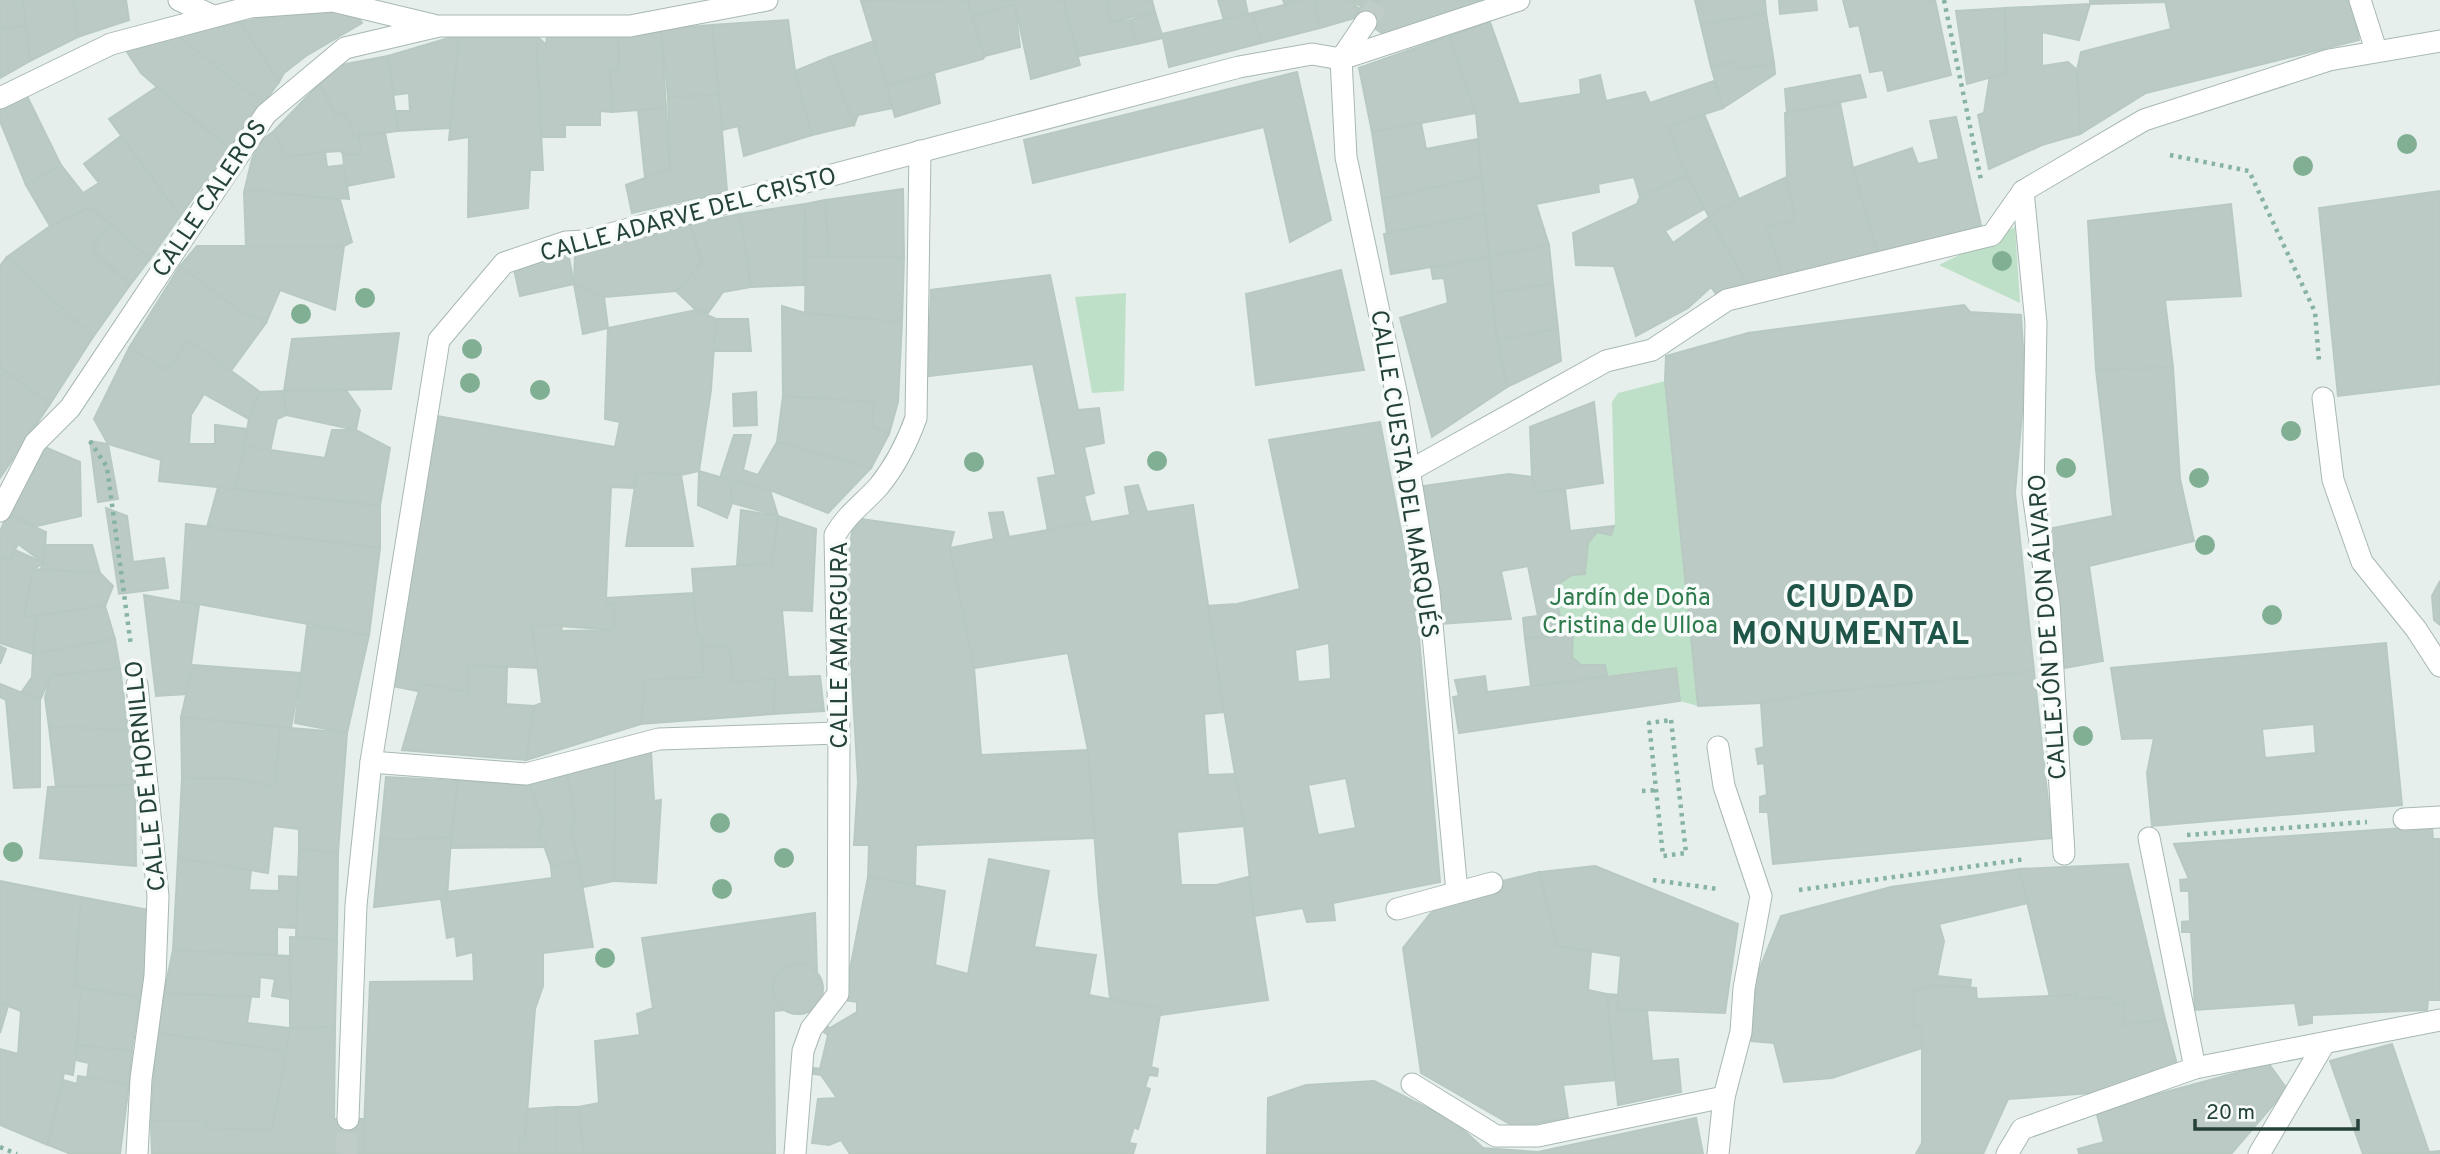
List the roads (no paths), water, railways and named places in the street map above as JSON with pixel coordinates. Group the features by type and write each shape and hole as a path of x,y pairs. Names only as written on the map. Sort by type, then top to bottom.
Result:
{"street":[{"path":"180,0 213,16"},
{"name":"CALLE CALEROS","path":"0,511 35,443 70,408 266,114 345,48 439,26 631,26 766,0"},
{"path":"1341,59 1519,0"},
{"path":"2360,0 2376,50"},
{"path":"0,98 111,44 250,7 333,1 439,26"},
{"path":"1341,59 1366,22"},
{"path":"1409,471 1606,361 1652,350 1727,300 1992,235 2023,191 2144,120 2329,60 2440,41"},
{"name":"CALLE ADARVE DEL CRISTO","path":"348,1119 356,905 371,762 439,340 504,263 566,242 597,238 1273,60 1311,54 1341,59"},
{"name":"CALLE CUESTA DEL MARQUÉS","path":"1341,59 1346,157 1398,401 1429,592 1457,892"},
{"name":"CALLE AMARGURA","path":"795,1154 803,1051 811,1029 838,994 839,733 835,535 847,515 885,476 905,447 916,418 920,151"},
{"name":"CALLEJÓN DE DON ÁLVARO","path":"2023,191 2036,323 2033,493 2049,604 2064,854"},
{"path":"2323,398 2333,480 2362,562 2416,629 2440,666"},
{"name":"CALLE DE HORNILLO","path":"137,685 159,895 155,976 141,1079 137,1154"},
{"path":"371,762 526,774 659,739 839,733"},
{"path":"1718,747 1724,786 1761,896 1744,988 1741,1032 1724,1097 1718,1154"},
{"path":"2404,819 2440,817"},
{"path":"2149,838 2195,1068"},
{"path":"1397,909 1492,883"},
{"path":"2007,1154 2022,1129 2195,1068 2440,1020"},
{"path":"2259,1154 2324,1044"},
{"path":"1412,1084 1496,1136 1538,1136 1724,1097"}],"tunnel":[{"path":"1366,22 1381,0"},
{"path":"346,1154 348,1119"}],"district":[{"name":"CIUDAD MONUMENTAL","path":"1851,614"}],"park label":[{"name":"Jardín de Doña Cristina de Ulloa","path":"1630,611"}]}
